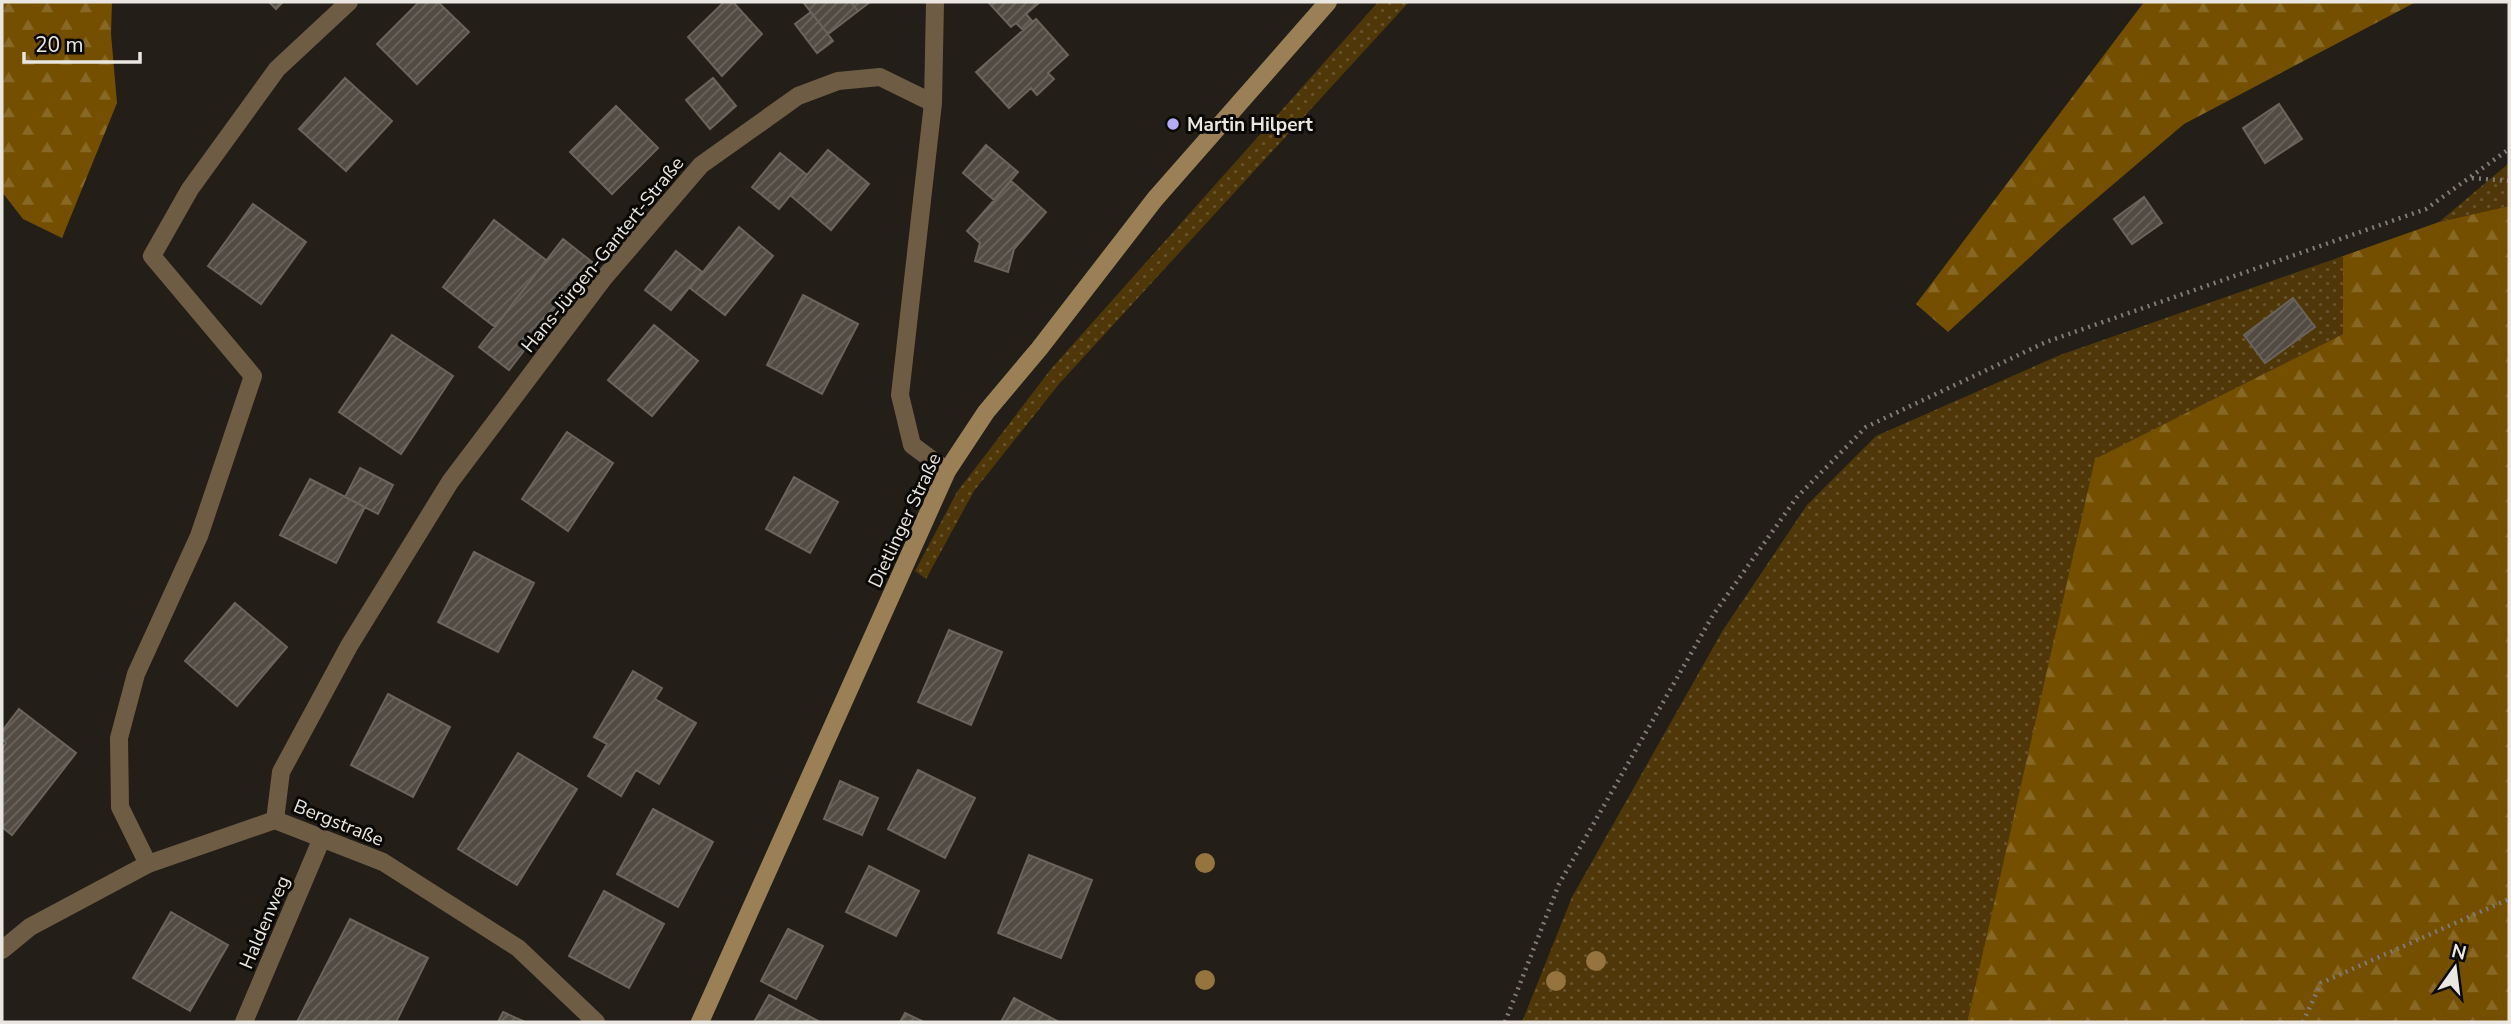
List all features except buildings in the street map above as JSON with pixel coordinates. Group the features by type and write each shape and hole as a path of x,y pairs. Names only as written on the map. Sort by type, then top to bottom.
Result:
{"street":[{"path":"148,864 120,807 119,738 136,674 199,536 253,376 152,256 190,189 277,69 349,2"},
{"path":"935,2 933,103 900,395 912,445 947,471"},
{"name":"Dietlinger Straße","path":"700,1022 947,471 986,412 1039,349 1155,199 1328,2"},
{"name":"Hans-Jürgen-Gantert-Straße","path":"275,820 281,772 349,646 450,482 603,279 701,164 798,96 838,81 880,78 933,103"},
{"name":"Bergstraße","path":"2,950 30,927 148,864 275,820 383,863 518,948 596,1022"},
{"name":"Haldenweg","path":"244,1022 323,838"}],"path":[{"path":"1504,1022 1559,884 1713,615 1797,497 1866,427 2046,342 2426,209 2509,149"},
{"path":"2470,178 2509,181"},
{"path":"2303,1022 2321,983 2509,899"}],"shaded area":[{"path":"1378,2 1409,2 1059,384 974,491 926,579 915,571 957,492 1051,369"},
{"path":"2509,163 2509,206 2439,222"},
{"path":"2343,256 2343,334 2095,460 1967,1022 1522,1022 1572,897 1723,630 1807,505 1876,436 2060,355"}],"green space":[{"path":"2,2 112,2 111,34 117,103 62,238 23,219 2,192"},
{"path":"2144,2 2416,2 2184,124 2062,228 1948,332 1916,304"},
{"path":"2509,206 2509,1022 1967,1022 2095,459 2343,334 2343,256 2439,222"}],"place":[{"name":"Martin Hilpert","path":"1173,124"}]}
